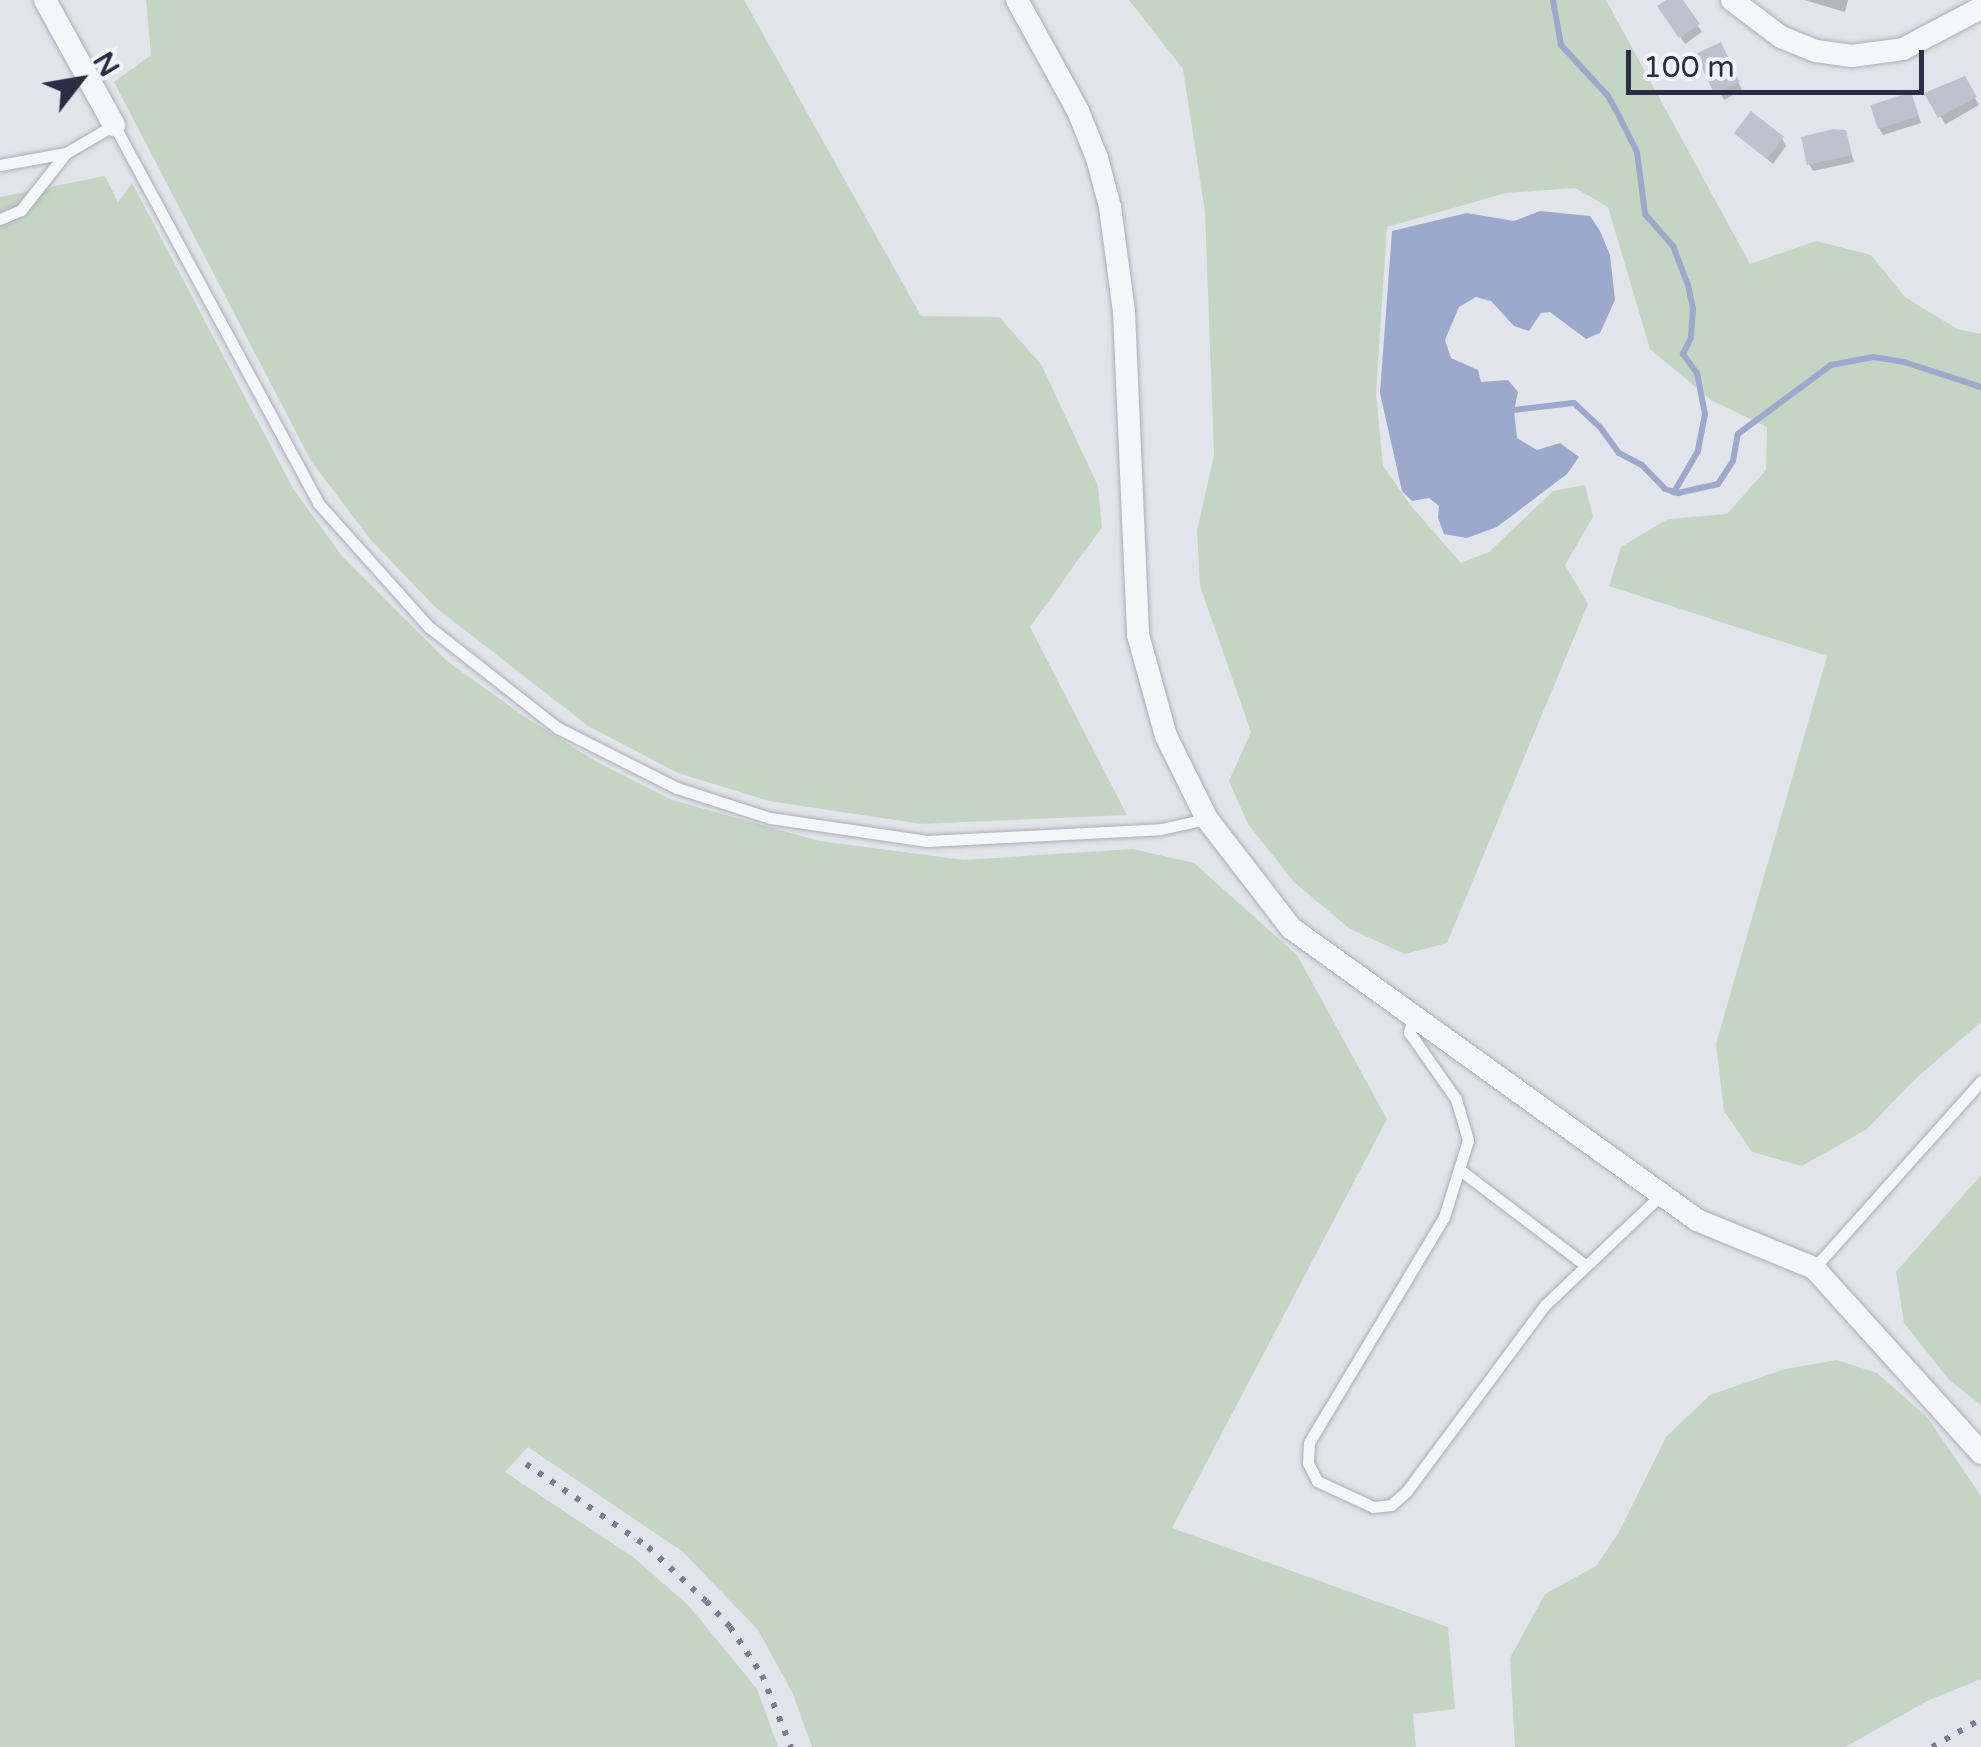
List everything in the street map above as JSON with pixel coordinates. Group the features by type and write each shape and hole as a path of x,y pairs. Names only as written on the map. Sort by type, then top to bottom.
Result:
{"street":[{"path":"45,0 114,125"},
{"path":"1017,0 1078,111 1098,158 1110,208 1124,312 1138,635 1166,736 1207,820 1291,928 1697,1220 1814,1268 1981,1453"},
{"path":"1732,0 1755,22 1787,39 1816,51 1852,56 1903,49 1981,8"}],"lane":[{"path":"0,166 66,153 114,125 318,503 428,627 558,728 677,788 770,818 908,838 1161,830 1207,820"},
{"path":"0,219 21,210 66,153"},
{"path":"1414,1018 1409,1032 1456,1099 1468,1140 1444,1217 1309,1443 1308,1463 1317,1481 1373,1507 1391,1504 1406,1492 1545,1305 1661,1194"},
{"path":"1814,1268 1981,1082"},
{"path":"1460,1170 1586,1265"}],"green space":[{"path":"146,0 744,0 921,316 999,317 1041,364 1098,486 1102,527 1030,627 1127,815 922,824 769,801 678,773 588,726 435,607 370,539 311,461 114,82 151,55"},
{"path":"1129,0 1606,0 1750,264 1816,241 1871,255 1905,297 1957,329 1981,334 1981,1022 1913,1081 1867,1129 1802,1166 1752,1152 1724,1111 1716,1044 1827,656 1609,586 1621,547 1668,519 1727,514 1766,470 1767,427 1711,400 1650,349 1608,207 1575,188 1506,193 1387,227 1376,393 1383,466 1412,507 1461,563 1489,552 1553,491 1585,485 1593,517 1565,565 1588,604 1447,943 1405,954 1350,929 1294,882 1248,824 1229,781 1251,732 1200,586 1197,531 1214,455 1205,212 1183,69"},
{"path":"105,176 118,202 132,183 294,490 342,556 447,661 525,717 597,762 672,800 820,841 964,860 1133,849 1194,863 1297,955 1387,1119 1172,1528 1448,1627 1455,1709 1413,1714 1416,1747 812,1747 793,1694 758,1630 683,1552 528,1447 505,1472 633,1557 689,1606 757,1689 778,1747 0,1747 0,197"},
{"path":"1981,1175 1981,1405 1949,1380 1904,1323 1896,1272"},
{"path":"1837,1360 1877,1373 1927,1417 1981,1496 1981,1679 1929,1700 1845,1747 1515,1747 1510,1658 1545,1594 1596,1566 1618,1534 1666,1437 1710,1395 1785,1369"}],"water":[{"path":"1540,211 1590,216 1600,231 1610,255 1615,300 1600,333 1586,339 1550,312 1541,313 1529,331 1514,326 1491,301 1476,297 1459,307 1445,340 1451,358 1478,370 1481,382 1508,380 1518,392 1514,410 1517,438 1537,450 1560,443 1579,457 1567,474 1497,527 1467,538 1444,534 1438,518 1439,506 1429,498 1412,501 1402,491 1380,393 1392,231 1467,213 1514,221"}],"building":[{"path":"1666,0 1683,0 1700,24 1679,38 1657,6"},
{"path":"1721,42 1740,82 1714,94 1696,54"},
{"path":"1965,76 1977,97 1938,118 1924,93"},
{"path":"1911,92 1919,116 1878,129 1870,105"},
{"path":"1751,111 1784,137 1767,159 1734,133"},
{"path":"1846,130 1852,155 1807,165 1801,137"}],"waterway":[{"path":"1553,0 1561,45 1608,96 1619,116 1637,152 1645,214 1673,246 1688,285 1693,308 1691,338 1683,354 1697,373 1705,414 1698,451 1674,492"},
{"path":"1514,410 1574,403 1600,427 1619,453 1642,465 1665,489 1678,493 1718,484 1733,461 1738,434 1831,365 1873,357 1904,362 1981,387"}],"railway":[{"path":"526,1464 648,1547 706,1601 730,1627 762,1675 791,1747"},
{"path":"1932,1747 1981,1719"}]}
